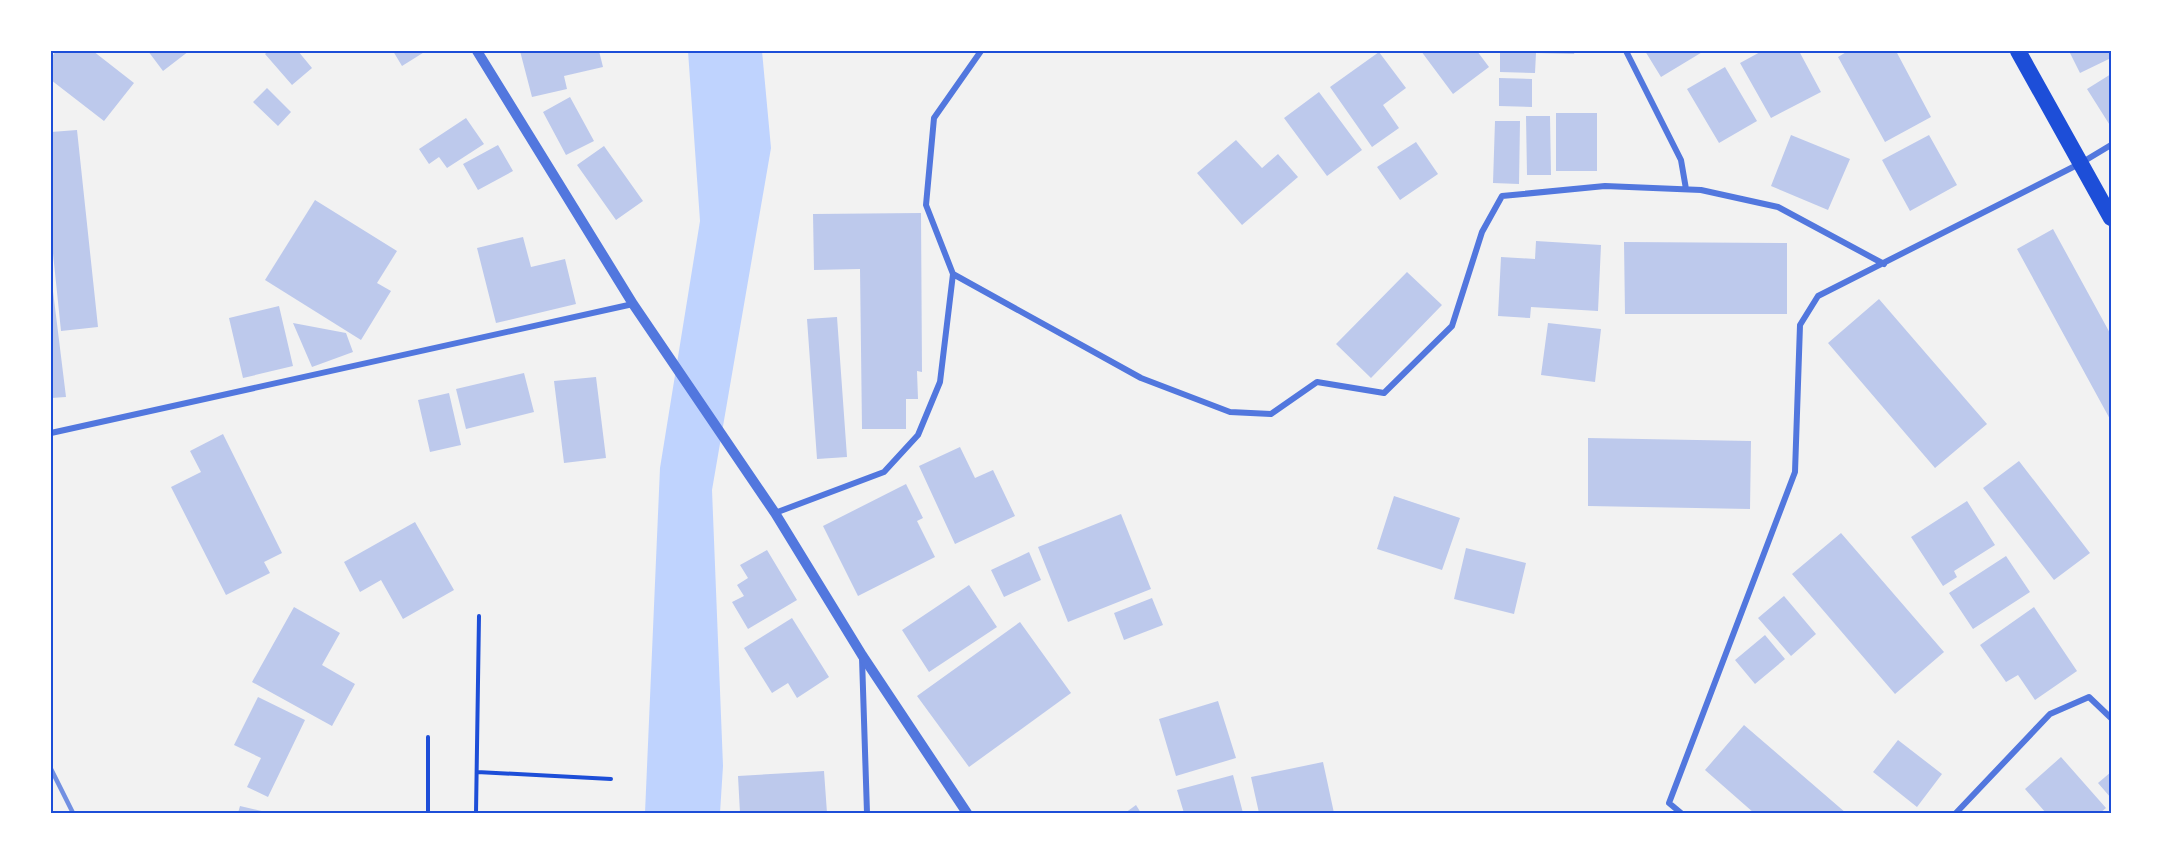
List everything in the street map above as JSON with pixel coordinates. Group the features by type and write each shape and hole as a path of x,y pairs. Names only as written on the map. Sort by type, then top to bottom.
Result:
{"highway":[{"path":"2018,51 2111,218"}],"street":[{"path":"477,51 633,304 775,513 862,655 967,813"},
{"path":"775,513 884,472 918,435 940,382 953,274 926,205 934,118 981,51"},
{"path":"1626,51 1681,160 1686,189"},
{"path":"1681,813 1669,803 1795,472 1800,325 1818,296 2081,163 2111,145"},
{"path":"953,274 1141,378 1230,412 1271,414 1317,382 1384,393 1452,326 1482,232 1502,196 1605,186 1701,190 1778,207 1884,264"},
{"path":"51,433 633,304"},
{"path":"862,655 867,813"},
{"path":"1956,813 2050,714 2089,697 2111,718"}],"path":[{"path":"476,813 479,616"},
{"path":"428,737 428,813"},
{"path":"476,772 611,779"}],"water":[{"path":"688,51 762,51 771,148 712,490 723,766 720,813 645,813 660,468 700,221"}],"building":[{"path":"56,51 93,51 134,83 104,121 51,80 51,58"},
{"path":"148,51 189,51 163,71"},
{"path":"268,51 298,51 312,68 292,85 265,54"},
{"path":"393,51 426,51 402,66"},
{"path":"520,51 599,51 603,67 564,76 567,89 532,97"},
{"path":"1421,51 1477,51 1489,67 1453,94"},
{"path":"1500,51 1575,51 1574,54 1536,53 1535,73 1500,72"},
{"path":"1645,51 1704,51 1661,77"},
{"path":"1762,51 1799,51 1821,92 1771,118 1740,63"},
{"path":"1848,51 1896,51 1931,117 1885,142 1838,57"},
{"path":"2069,51 2111,51 2111,58 2080,73"},
{"path":"1379,52 1406,88 1383,105 1399,128 1372,147 1330,87"},
{"path":"1725,67 1757,121 1719,143 1687,89"},
{"path":"2111,74 2111,127 2087,89"},
{"path":"1499,78 1532,79 1532,107 1499,106"},
{"path":"267,88 291,112 278,126 253,102"},
{"path":"1319,92 1362,150 1327,176 1284,118"},
{"path":"570,97 594,141 566,155 543,112"},
{"path":"1556,113 1597,113 1597,171 1556,171"},
{"path":"1526,116 1550,116 1551,175 1527,175"},
{"path":"466,118 484,144 447,168 439,157 429,164 419,149"},
{"path":"1495,121 1520,121 1519,184 1493,183"},
{"path":"77,130 98,327 61,331 51,234 51,132"},
{"path":"1791,135 1850,159 1828,210 1771,186"},
{"path":"1929,135 1957,185 1910,211 1882,160"},
{"path":"1236,140 1262,168 1278,154 1298,177 1242,225 1197,173"},
{"path":"1416,142 1438,174 1400,200 1377,167"},
{"path":"498,145 513,171 478,190 463,164"},
{"path":"604,146 643,201 616,220 577,165"},
{"path":"315,200 397,251 377,283 391,291 361,340 265,280"},
{"path":"921,213 922,372 917,371 918,399 906,399 906,429 862,429 860,269 814,270 813,214"},
{"path":"2053,229 2111,335 2111,421 2017,249"},
{"path":"523,237 531,267 565,259 576,304 496,323 477,248"},
{"path":"1536,241 1601,245 1598,311 1531,307 1530,318 1498,316 1501,257 1535,259"},
{"path":"1624,242 1787,243 1787,314 1625,314"},
{"path":"1407,272 1442,305 1371,378 1336,344"},
{"path":"51,275 66,397 51,398"},
{"path":"1879,299 1987,424 1935,468 1828,343"},
{"path":"279,306 293,366 243,378 229,318"},
{"path":"837,317 847,457 817,459 807,319"},
{"path":"293,323 346,333 353,352 312,367"},
{"path":"1548,323 1601,329 1595,382 1541,375"},
{"path":"524,373 534,412 466,429 456,389"},
{"path":"596,377 606,458 564,463 554,381"},
{"path":"449,393 461,445 430,452 418,400"},
{"path":"223,434 282,553 264,562 270,573 226,595 171,487 201,472 190,451"},
{"path":"1588,438 1751,441 1750,509 1588,506"},
{"path":"960,447 975,478 993,470 1015,516 955,544 919,466"},
{"path":"2019,461 2090,553 2054,580 1983,488"},
{"path":"906,484 923,518 917,521 935,557 858,596 823,526"},
{"path":"1394,496 1460,518 1442,570 1377,549"},
{"path":"1967,501 1995,545 1954,571 1957,577 1943,586 1911,537"},
{"path":"1121,514 1151,589 1068,622 1038,547"},
{"path":"415,522 454,590 403,619 381,580 360,592 344,562"},
{"path":"1841,533 1944,652 1895,694 1792,574"},
{"path":"1466,548 1526,563 1514,614 1454,599"},
{"path":"767,550 797,600 748,629 732,602 744,596 737,585 748,578 740,565"},
{"path":"1029,552 1041,580 1004,597 991,570"},
{"path":"2006,556 2030,592 1973,629 1949,593"},
{"path":"969,585 997,627 929,672 902,630"},
{"path":"1784,596 1816,634 1791,656 1758,618"},
{"path":"1152,598 1163,625 1124,640 1114,613"},
{"path":"294,607 340,633 322,665 355,684 332,726 252,682"},
{"path":"2034,607 2077,671 2035,700 2018,675 2006,682 1980,645"},
{"path":"792,618 829,677 797,698 788,683 772,693 744,648"},
{"path":"1020,622 1071,693 969,767 917,696"},
{"path":"1765,635 1785,659 1755,684 1735,660"},
{"path":"258,697 305,720 268,797 247,787 261,758 234,745"},
{"path":"1218,701 1236,758 1176,776 1159,719"},
{"path":"1744,725 1846,813 1754,813 1705,770"},
{"path":"1898,740 1942,774 1917,807 1873,772"},
{"path":"2061,757 2106,808 2100,813 2046,813 2025,789"},
{"path":"1323,762 1334,813 1259,813 1251,777"},
{"path":"824,771 827,813 740,813 738,776"},
{"path":"2111,772 2111,798 2098,783"},
{"path":"1233,775 1243,813 1184,813 1177,790"},
{"path":"1136,805 1141,813 1125,813"},
{"path":"240,806 266,812 266,813 238,813"}],"railway":[{"path":"51,769 73,813"}]}
